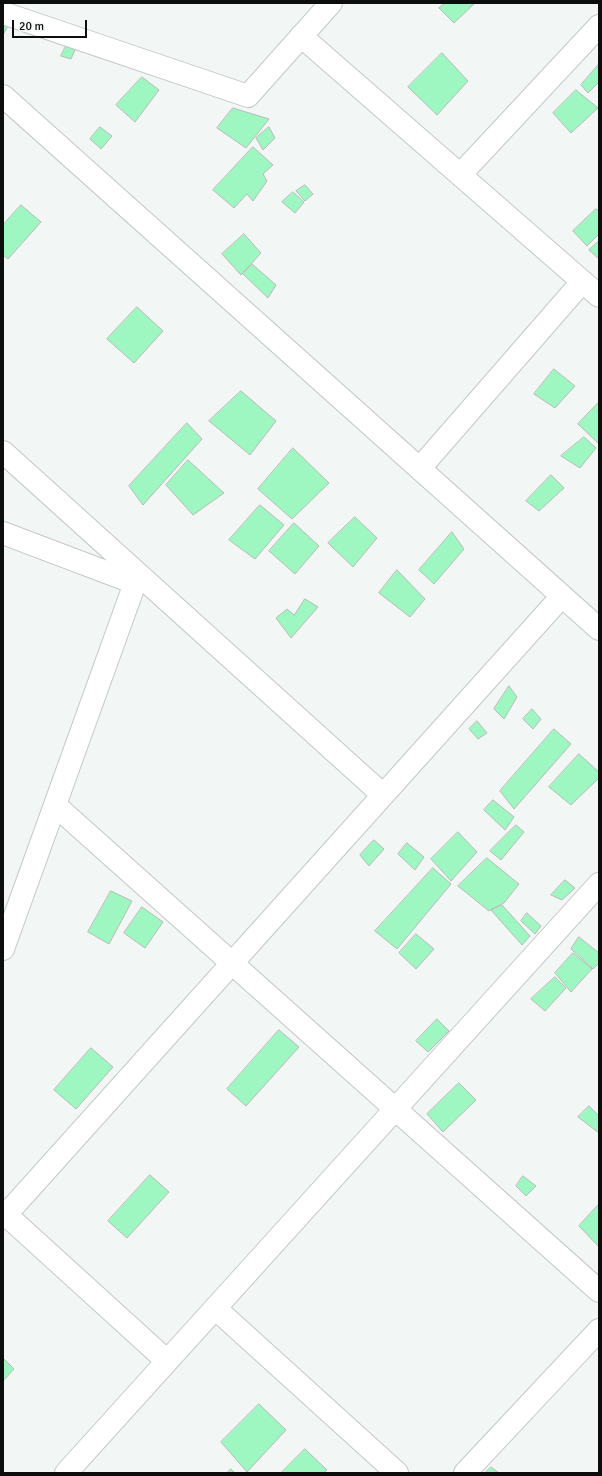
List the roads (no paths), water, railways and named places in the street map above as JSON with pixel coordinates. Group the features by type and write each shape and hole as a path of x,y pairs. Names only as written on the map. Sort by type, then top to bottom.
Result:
{"street":[{"path":"3,12 248,96 331,3"},
{"path":"460,175 599,26"},
{"path":"301,36 599,296"},
{"path":"3,96 599,629"},
{"path":"420,468 582,282"},
{"path":"3,452 383,794"},
{"path":"3,533 135,583 3,949"},
{"path":"168,1361 4,1215 562,596"},
{"path":"55,805 599,1291"},
{"path":"66,1473 599,884"},
{"path":"215,1308 397,1473"},
{"path":"465,1473 599,1330"}]}
